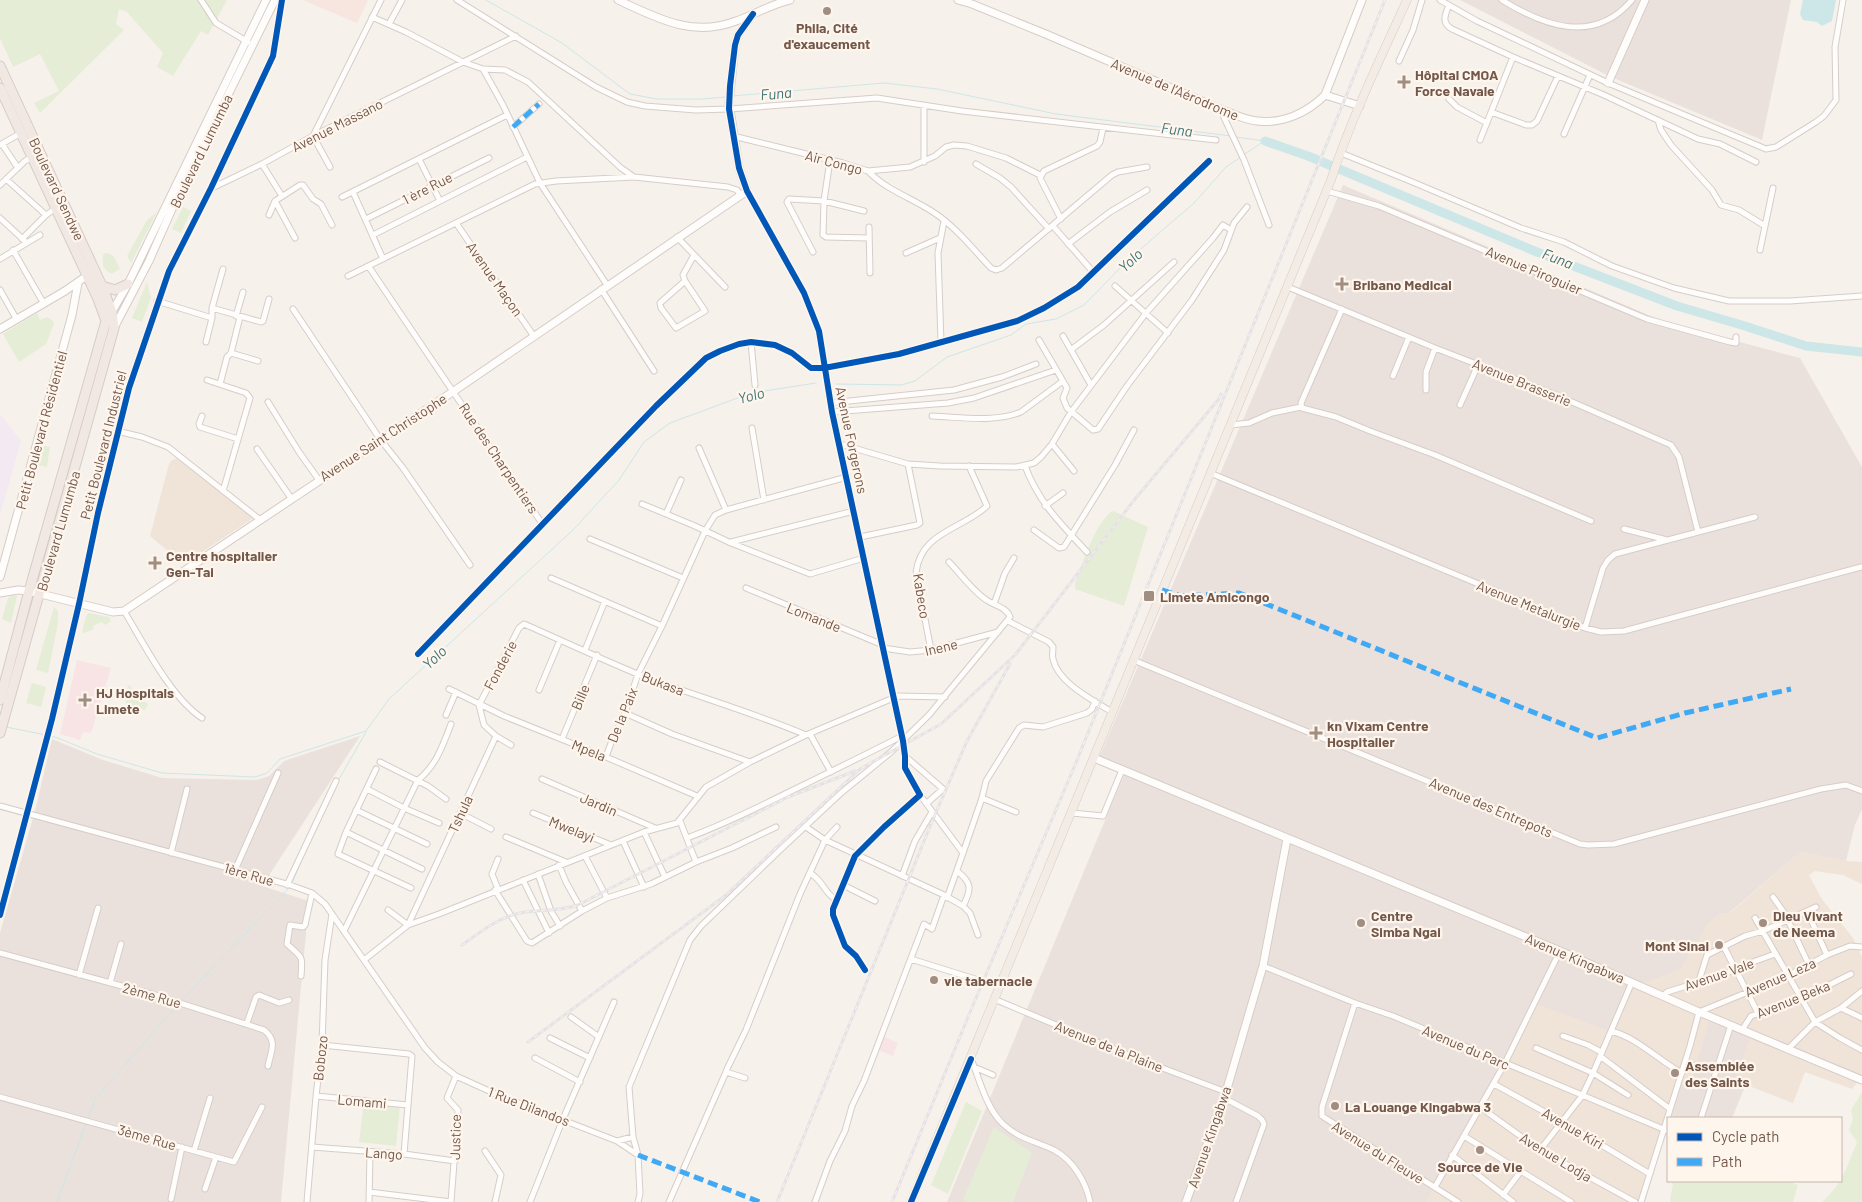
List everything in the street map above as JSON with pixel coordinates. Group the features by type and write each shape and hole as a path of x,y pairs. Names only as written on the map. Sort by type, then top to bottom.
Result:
{"highway":[{"name":"Boulevard Sendwe","path":"0,66 95,270 112,312"},
{"name":"Boulevard Sendwe","path":"0,88 98,299 106,321"},
{"path":"102,286 115,290 128,284"},
{"name":"Boulevard Lumumba","path":"0,733 114,328 112,312"},
{"name":"Boulevard Lumumba","path":"0,700 29,590 106,321"}],"main road":[{"path":"911,1202 1288,287 1360,106 1407,0"}],"street":[{"path":"201,0 216,23 253,45"},
{"name":"Boulevard Lumumba","path":"106,321 128,284 266,0"},
{"name":"Boulevard Lumumba","path":"114,328 134,292 182,187 275,0"},
{"name":"Petit Boulevard Industriel","path":"0,915 52,719 98,513 129,388 169,270 211,188 273,56 282,0"},
{"path":"330,166 313,136 381,0"},
{"path":"389,24 402,0"},
{"path":"457,0 596,87 627,102 645,106 696,110 729,106 877,98 962,111 1216,140"},
{"path":"619,0 674,24 689,28 718,27 790,0"},
{"name":"Avenue de l’Aérodrome","path":"958,0 1048,35 1245,119 1276,121 1300,114 1325,95"},
{"path":"1360,106 1325,95 1362,0"},
{"path":"1399,61 1422,0"},
{"path":"1440,0 1477,21 1608,84 1761,148 1771,148 1816,122 1824,116 1836,100 1835,47 1843,0"},
{"path":"1502,0 1550,24 1571,28 1586,27 1609,19 1632,0"},
{"path":"1608,84 1645,0"},
{"path":"1449,5 1444,19 1450,28 1698,139 1720,144 1756,162"},
{"name":"Avenue Forgerons","path":"754,14 738,35 734,45 729,106 738,168 747,191 804,293 819,330 830,403 894,698 905,756 905,768 920,795 963,853"},
{"path":"372,17 443,50 463,62 483,69 505,70 528,82 621,168 634,177"},
{"name":"Avenue Massano","path":"211,188 516,36"},
{"path":"1480,140 1513,57"},
{"path":"483,69 540,184 654,371"},
{"path":"1564,134 1590,75"},
{"path":"1491,112 1526,125 1532,125 1537,121 1558,76"},
{"path":"1449,99 1457,107 1487,123"},
{"path":"513,127 539,104"},
{"path":"924,105 924,162"},
{"path":"1220,109 1244,160 1269,225"},
{"path":"342,197 507,115"},
{"path":"1658,120 1661,130 1671,146 1712,190 1721,204 1739,210 1765,226"},
{"path":"1061,219 1040,175 1044,171 1097,146 1100,142 1103,128"},
{"path":"18,168 1,144 21,133"},
{"name":"Air Congo","path":"733,136 868,171 910,167 935,156 946,147 954,145 967,146 1006,158 1040,175"},
{"path":"1341,153 1415,182 1521,228 1564,242 1612,266 1680,290 1729,301 1790,301 1862,296"},
{"path":"0,185 32,157"},
{"path":"373,235 527,157"},
{"name":"1 ère Rue","path":"366,220 488,158"},
{"path":"419,160 440,201"},
{"path":"830,160 822,232 824,236 868,238"},
{"path":"418,654 656,406 700,364 720,351 751,342 776,345 792,353 811,368 824,368 899,354 1017,321 1078,287 1209,161"},
{"path":"262,164 282,196"},
{"path":"976,164 1011,187 1094,273"},
{"path":"868,171 876,179 935,213 991,268 996,270 1002,268 1118,172 1147,167"},
{"path":"348,276 530,186 634,177 728,187 736,190 740,195"},
{"path":"6,179 46,215"},
{"path":"270,215 275,201 303,185 313,199 321,204 332,224"},
{"path":"1760,250 1773,188"},
{"path":"1068,244 1110,212 1147,190"},
{"name":"Avenue Saint Christophe","path":"124,611 747,191"},
{"name":"Avenue Piroguier","path":"1327,191 1379,206 1654,321 1736,343 1736,337"},
{"path":"353,192 383,259"},
{"path":"813,252 787,202 791,198 824,201 864,211"},
{"path":"275,201 295,238"},
{"path":"1039,340 1067,388 1063,398 1064,403 1071,412 1093,430 1098,429 1126,386 1168,333 1214,266 1224,250 1234,223 1247,207"},
{"path":"0,259 24,241 46,215 56,208"},
{"path":"0,218 24,241"},
{"path":"941,342 938,254 944,221"},
{"name":"Avenue Maçon","path":"456,223 534,335"},
{"path":"840,444 908,464 1025,466 1038,461 1052,444 1071,412 1146,314 1213,238 1222,225 1231,230"},
{"path":"869,227 870,273"},
{"path":"24,241 40,235"},
{"path":"677,237 725,287"},
{"path":"906,252 940,238"},
{"path":"13,250 44,304"},
{"path":"685,281 660,303 661,308 676,328 705,311 683,275 694,255"},
{"path":"1072,349 1104,325 1174,262"},
{"name":"Rue des Charpentiers","path":"369,267 454,390 543,525"},
{"path":"206,342 212,318 212,308 223,269"},
{"path":"0,329 78,284 95,270"},
{"name":"Petit Boulevard Résidentiel","path":"0,577 72,315 78,284"},
{"path":"1115,286 1168,333"},
{"name":"Avenue Brasserie","path":"1288,287 1435,348 1556,395 1672,445 1679,457 1698,532"},
{"path":"0,290 17,320"},
{"path":"220,384 227,357 231,353 243,292"},
{"path":"212,308 238,317 262,322 269,299"},
{"path":"157,301 212,318"},
{"path":"292,309 380,439 403,468 470,565"},
{"path":"1301,407 1301,403 1342,309"},
{"path":"1063,336 1091,385"},
{"path":"1392,376 1409,337"},
{"path":"751,342 755,385"},
{"path":"1426,390 1426,372 1435,348"},
{"path":"231,353 258,362"},
{"path":"830,403 954,390 1002,377 1036,364"},
{"path":"1460,405 1478,365"},
{"path":"832,412 948,403 974,398 1056,370"},
{"path":"207,380 246,393 250,398 223,491"},
{"path":"932,416 987,418 1015,414 1021,412 1063,381"},
{"path":"268,402 319,480"},
{"path":"1231,425 1249,423 1272,413 1301,407 1305,410 1316,410 1435,455 1591,521"},
{"path":"202,416 199,424 200,427 238,439"},
{"path":"752,428 764,500"},
{"path":"1034,530 1059,548 1064,547 1115,465 1134,430"},
{"path":"117,432 142,437 168,446 259,519"},
{"path":"1052,444 1074,471"},
{"path":"699,448 726,510 847,477"},
{"path":"257,449 292,498"},
{"path":"860,538 920,523 908,464"},
{"name":"Kabeco","path":"931,650 916,573 920,557 928,544 987,506 970,466"},
{"path":"1025,466 1045,506 1087,552"},
{"name":"Avenue Metalurgie","path":"1210,474 1584,628 1601,632 1624,632 1862,567"},
{"path":"666,514 681,480"},
{"path":"1045,506 1063,494"},
{"path":"642,504 731,543 810,574 864,558"},
{"name":"De la Paix","path":"606,757 610,743 625,713 638,674 705,531 715,515 726,510"},
{"path":"731,543 854,511"},
{"path":"1584,628 1603,568 1611,557 1755,517"},
{"path":"1624,529 1668,540"},
{"path":"590,539 683,578"},
{"path":"994,604 1005,573 1014,558"},
{"path":"638,1202 640,1194 638,1155 633,1137 628,1094 631,1079 690,940 701,926 945,697 1010,617 1009,614 978,593 949,562"},
{"path":"550,578 662,626"},
{"name":"Lomande","path":"746,588 883,647"},
{"path":"0,593 29,590 113,612 124,611 174,691 202,718"},
{"path":"585,650 605,601"},
{"path":"1008,621 1049,642 1053,647 1053,659 1059,672 1071,686 1112,712"},
{"name":"Bukasa","path":"522,625 524,624 638,674 808,734"},
{"name":"Fonderie","path":"479,705 522,625"},
{"name":"Inene","path":"883,647 910,652 931,650 998,632"},
{"path":"539,690 560,640"},
{"name":"Bille","path":"562,739 597,655"},
{"name":"Avenue des Entrepots","path":"1133,660 1580,844 1614,844 1821,789 1846,785 1862,791"},
{"name":"Mpela","path":"449,690 479,705 697,796"},
{"path":"446,715 456,692"},
{"path":"364,960 408,925 644,832 677,824 697,796 706,787 750,762 808,734 894,698 904,696 945,697"},
{"path":"815,1202 830,1161 845,1131 852,1106 864,1081 924,924 932,929 957,870 986,781 1018,728 1024,725 1043,727 1087,713 1092,709 1095,701"},
{"path":"479,705 484,725 496,736 511,745"},
{"path":"625,713 672,734 750,762"},
{"path":"344,931 418,780 428,771 441,750 451,724"},
{"path":"808,734 831,772"},
{"name":"Tshula","path":"408,925 496,736"},
{"path":"686,838 716,826 902,738"},
{"path":"905,756 943,789 927,803"},
{"name":"Avenue Kingabwa","path":"1094,758 1560,951 1731,1026 1862,1080"},
{"path":"380,762 418,780 446,799"},
{"path":"376,769 346,832 338,854 411,888"},
{"path":"1072,812 1103,816 1122,770"},
{"path":"235,870 278,773"},
{"name":"Jardin","path":"542,779 656,828"},
{"path":"288,885 336,781"},
{"path":"367,789 439,823"},
{"path":"170,853 187,790"},
{"path":"865,970 856,956 844,946 833,915 833,909 855,856 920,795"},
{"path":"982,798 1016,812"},
{"name":"1ère Rue","path":"0,806 312,893 325,904 425,1048"},
{"path":"356,810 426,844"},
{"path":"902,876 914,841 932,812"},
{"path":"460,813 491,829"},
{"name":"Mwelayi","path":"534,814 611,845"},
{"path":"680,821 696,862"},
{"path":"498,859 492,874 497,890 527,941 532,943 582,911 607,898 644,886 776,827"},
{"path":"806,827 824,840 855,856 902,876 963,906 970,913 978,935"},
{"path":"670,1202 746,1030 824,840 837,827"},
{"path":"346,832 422,868"},
{"path":"644,832 665,877"},
{"path":"506,837 566,862"},
{"name":"Avenue Kingabwa","path":"1186,1202 1225,1095 1263,966 1287,839"},
{"path":"623,840 644,886"},
{"path":"585,856 607,898"},
{"path":"559,865 582,911"},
{"path":"957,870 964,876 970,888 970,894 963,906"},
{"path":"810,873 820,879 830,897 837,900"},
{"path":"538,874 551,911 560,926"},
{"path":"523,880 549,933"},
{"path":"843,886 874,901"},
{"path":"301,976 303,960 287,944 287,936 290,925 303,927 305,925 312,893"},
{"path":"1772,897 1782,909 1808,965"},
{"path":"1699,981 1707,955 1746,936 1762,931 1816,907"},
{"path":"79,975 98,908"},
{"path":"388,910 408,925"},
{"path":"1807,911 1827,956"},
{"name":"Bobozo","path":"307,1202 322,1046 325,960 332,914"},
{"path":"1755,918 1814,1022 1862,1050"},
{"path":"110,983 121,944"},
{"name":"Avenue Leza","path":"1699,1012 1787,976 1850,946 1862,947"},
{"path":"1724,947 1758,1013"},
{"path":"1435,1188 1494,1084 1560,951"},
{"name":"2ème Rue","path":"0,953 179,1002 264,1030 273,1041 268,1066"},
{"name":"Avenue Vale","path":"1663,996 1666,992 1725,974 1736,968 1776,954"},
{"path":"911,959 975,979"},
{"name":"Avenue du Parc","path":"1263,966 1355,1003 1393,1016 1666,1130"},
{"name":"Avenue Beka","path":"1742,1030 1751,1016 1801,999 1851,974"},
{"path":"1540,1150 1582,1096 1632,982"},
{"path":"1788,1049 1814,1022 1841,1008 1862,991"},
{"path":"247,1023 256,997 259,996 279,1003 289,1000"},
{"name":"Avenue de la Plaine","path":"994,998 1225,1095 1262,1120 1264,1124 1261,1134 1236,1202"},
{"path":"530,1202 563,1119 614,1002"},
{"name":"Avenue du Fleuve","path":"1355,1003 1322,1107 1322,1116 1458,1202"},
{"path":"1841,1008 1862,1018"},
{"path":"1669,1117 1699,1012"},
{"path":"571,1017 599,1037"},
{"path":"1701,1117 1731,1026"},
{"path":"1611,1030 1638,1043 1666,1065 1682,1073"},
{"path":"1563,1036 1588,1045 1670,1110"},
{"path":"550,1038 590,1058"},
{"path":"322,1046 409,1054 412,1058 404,1154"},
{"name":"1 Rue Dilandos","path":"425,1048 438,1062 456,1076 498,1095 563,1119 617,1142 638,1155"},
{"path":"1536,1048 1593,1074 1628,1095"},
{"path":"535,1058 580,1082"},
{"path":"971,1059 991,1110 1002,1123 1018,1136 1053,1150 1067,1160 1077,1172 1088,1191 1090,1202"},
{"path":"974,1067 993,1075"},
{"path":"726,1072 745,1078"},
{"name":"Justice","path":"449,1202 455,1161 458,1110 447,1098 456,1076"},
{"name":"Avenue Kiri","path":"1494,1084 1563,1122 1650,1174"},
{"name":"Lomami","path":"316,1096 408,1105"},
{"name":"3ème Rue","path":"0,1097 234,1162 262,1107"},
{"path":"194,1151 210,1098"},
{"name":"Avenue Lodja","path":"1480,1107 1540,1150 1635,1202"},
{"path":"1641,1202 1666,1130"},
{"path":"1464,1136 1570,1202"},
{"path":"617,1142 633,1137"},
{"path":"171,1200 182,1147"},
{"name":"Lango","path":"312,1147 404,1154 455,1161"},
{"path":"485,1151 502,1175 494,1202"},
{"path":"368,1202 370,1192 370,1152"},
{"path":"1452,1156 1513,1202"},
{"path":"205,1189 216,1157"},
{"path":"1503,1195 1521,1172"},
{"path":"370,1192 449,1202"}],"shaded area":[{"path":"303,0 368,0 357,23"},
{"path":"1460,0 1791,0 1762,140 1611,77"},
{"path":"1343,185 1665,322 1800,358 1862,467 1862,809 1855,825 1846,861 1800,852 1729,913 1720,914 1707,925 1680,969 1646,982 1634,982 1615,1033 1537,1004 1506,1063 1426,1202 947,1202 1125,772 1098,760"},
{"path":"0,414 21,441 0,515"},
{"path":"179,458 255,517 184,564 150,536 169,464 172,460"},
{"name":"HJ Hospitals Limete","path":"77,660 111,668 91,733 83,732 80,740 60,734"},
{"path":"360,736 262,886 309,901 281,1202 0,1202 0,933 35,811 52,739 103,760 162,778 257,780 269,776 284,761"},
{"path":"1800,852 1846,861 1862,862 1862,884 1843,875 1815,871 1809,875 1821,898 1853,938 1862,957 1862,1076 1852,1089 1805,1072 1793,1103 1734,1080 1690,1086 1681,1084 1671,1117 1667,1117 1667,1129 1645,1202 1426,1202 1506,1063 1537,1004 1634,982 1696,941 1707,925 1720,914 1730,913"},
{"path":"1710,1020 1751,1035 1735,1080 1746,1084 1732,1117 1671,1117 1681,1084 1690,1086"},
{"path":"883,1036 898,1043 893,1056 878,1050"}],"green space":[{"path":"0,0 227,0 208,35 201,31 173,76 157,67 163,53 127,12 119,9 116,24 124,30 40,113 34,103 59,91 40,54 13,67 0,38"},
{"path":"183,207 191,211 181,233 172,229"},
{"path":"157,212 131,263 127,256 147,220"},
{"path":"105,253 113,256 120,269 111,274 103,267 103,255"},
{"path":"147,282 151,298 142,322 132,318"},
{"path":"37,313 40,320 47,317 54,324 46,344 19,362 3,334"},
{"path":"40,445 50,447 47,467 34,464"},
{"path":"1113,511 1148,527 1124,606 1075,589 1075,583 1095,533"},
{"path":"12,595 17,596 11,623 2,619 8,598"},
{"path":"54,607 58,611 58,623 48,673 36,670"},
{"path":"89,613 109,617 111,621 105,625 102,622 93,626 94,629 84,633 82,632 86,616"},
{"path":"32,683 46,687 41,707 26,703"},
{"path":"129,685 132,692 148,704 145,710 126,704 125,694"},
{"path":"1862,1092 1862,1202 1822,1202 1839,1182 1842,1182 1842,1176 1857,1142 1849,1130 1853,1119 1851,1110"},
{"path":"966,1102 982,1111 948,1194 931,1185"},
{"path":"364,1103 400,1106 396,1146 359,1142"},
{"path":"994,1127 1032,1153 1013,1202 968,1202 963,1200"},
{"path":"1671,1182 1790,1182 1798,1185 1793,1202 1671,1202 1673,1184"}],"water":[{"path":"1803,0 1836,0 1832,21 1822,26 1817,22 1803,20 1800,14"}],"waterway":[{"name":"Funa","path":"486,0 562,43 630,94 657,99 726,97"},
{"name":"Funa","path":"732,96 884,83 937,89 1056,114 1231,136"},
{"name":"Funa","path":"1235,137 1265,141"},
{"name":"Yolo","path":"1245,154 1264,141"},
{"name":"Funa","path":"1265,141 1308,156 1532,250 1677,306 1806,346 1862,352"},
{"name":"Yolo","path":"836,384 901,385 915,381 947,357 1011,335 1026,324 1056,319 1084,305 1129,259 1194,203 1226,167 1241,157"},
{"name":"Yolo","path":"50,736 97,754 162,773 255,777 267,773 280,759 366,731 389,699 573,530 619,480 644,442 670,423 751,393 816,383"},
{"name":"Yolo","path":"6,727 46,735"},
{"path":"338,781 366,732"},
{"path":"292,883 302,859"},
{"path":"181,1001 290,887"},
{"path":"87,1120 95,1099 178,1004"},
{"path":"57,1202 86,1124"}],"railway":[{"path":"892,1202 1075,765 1385,0"},
{"path":"528,1042 726,895 860,769 941,724 1015,655 1135,499 1221,394"},
{"path":"777,1202 931,824 967,741 1010,664"},
{"path":"462,945 489,926 512,915 563,909 578,905 788,797 855,771"}],"marked path":[{"path":"513,127 539,104"},
{"path":"1162,590 1181,596 1239,593 1597,738 1685,713 1791,689"},
{"path":"638,1155 760,1202"}],"cycle path":[{"path":"0,915 52,719 98,513 129,388 169,271 211,188 273,56 282,0"},
{"path":"753,14 738,35 730,86 729,109 739,168 747,191 804,293 819,331 832,412 903,741 905,768 920,795 855,856 833,909 833,915 845,946 856,956 865,970"},
{"path":"418,654 656,406 706,358 739,344 751,342 775,345 792,353 811,368 824,368 899,354 1017,321 1044,308 1078,287 1209,161"},
{"path":"911,1202 971,1059"}],"place":[{"name":"Phila, Cité d'exaucement","path":"827,11"},
{"name":"Hôpital CMOA Force Navale","path":"1404,82"},
{"name":"Bribano Medical","path":"1342,284"},
{"name":"Centre hospitalier Gen-Tai","path":"155,563"},
{"name":"Limete Amicongo","path":"1149,596"},
{"name":"HJ Hospitals Limete","path":"85,700"},
{"name":"kn Vixam Centre Hospitalier","path":"1316,733"},
{"name":"Centre Simba Ngai","path":"1361,923"},
{"name":"Dieu Vivant de Neema","path":"1763,923"},
{"name":"Mont Sinai","path":"1719,945"},
{"name":"vie tabernacle","path":"934,980"},
{"name":"Assemblée des Saints","path":"1675,1073"},
{"name":"La Louange Kingabwa 3","path":"1335,1106"},
{"name":"Source de Vie","path":"1480,1150"}]}
